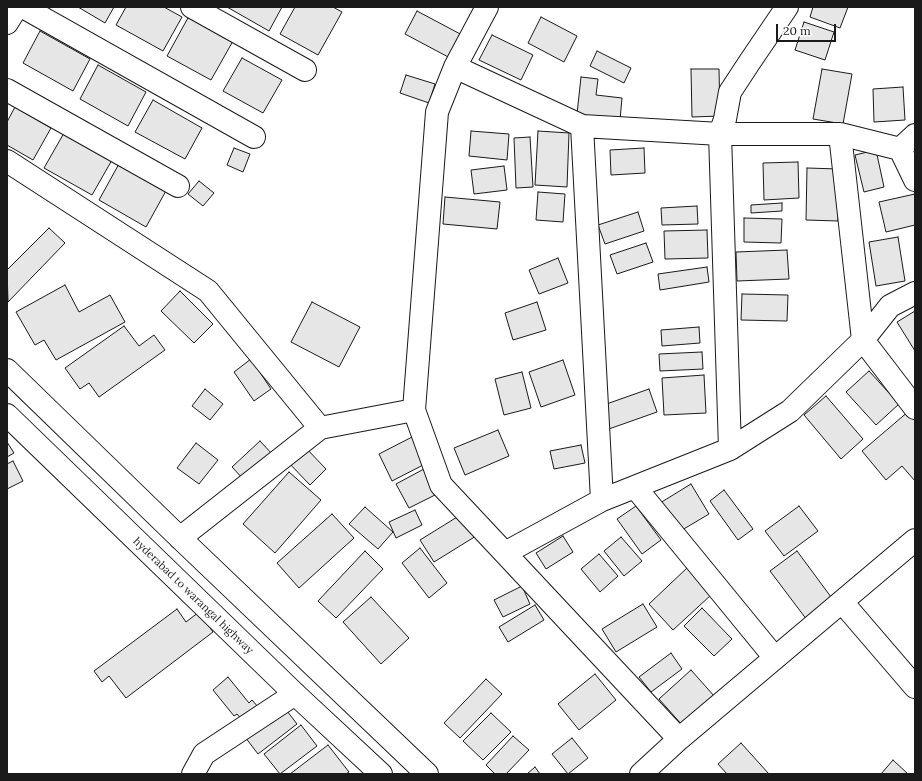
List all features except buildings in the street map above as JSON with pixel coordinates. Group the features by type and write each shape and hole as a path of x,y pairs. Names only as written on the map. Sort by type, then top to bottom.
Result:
{"street":[{"path":"7,23 18,7"},
{"path":"23,7 254,137"},
{"path":"192,7 305,70"},
{"path":"487,7 455,67 437,112 414,410 441,485 679,739"},
{"path":"730,449 720,134 725,119 730,92 748,63 787,7"},
{"path":"455,67 582,126 720,134 840,134 907,142 915,180"},
{"path":"7,90 178,186"},
{"path":"582,126 602,500"},
{"path":"840,134 863,340 915,408"},
{"path":"7,161 208,291 320,428"},
{"path":"504,553 602,500 730,449 790,411 863,340 890,306 915,293"},
{"path":"7,370 427,774"},
{"path":"180,538 320,428 414,410"},
{"name":"hyderabad to warangal highway","path":"7,415 295,694 381,774"},
{"path":"635,487 775,658"},
{"path":"641,774 679,739 915,540"},
{"path":"842,602 915,687"},
{"path":"193,774 204,754 295,694"}]}
